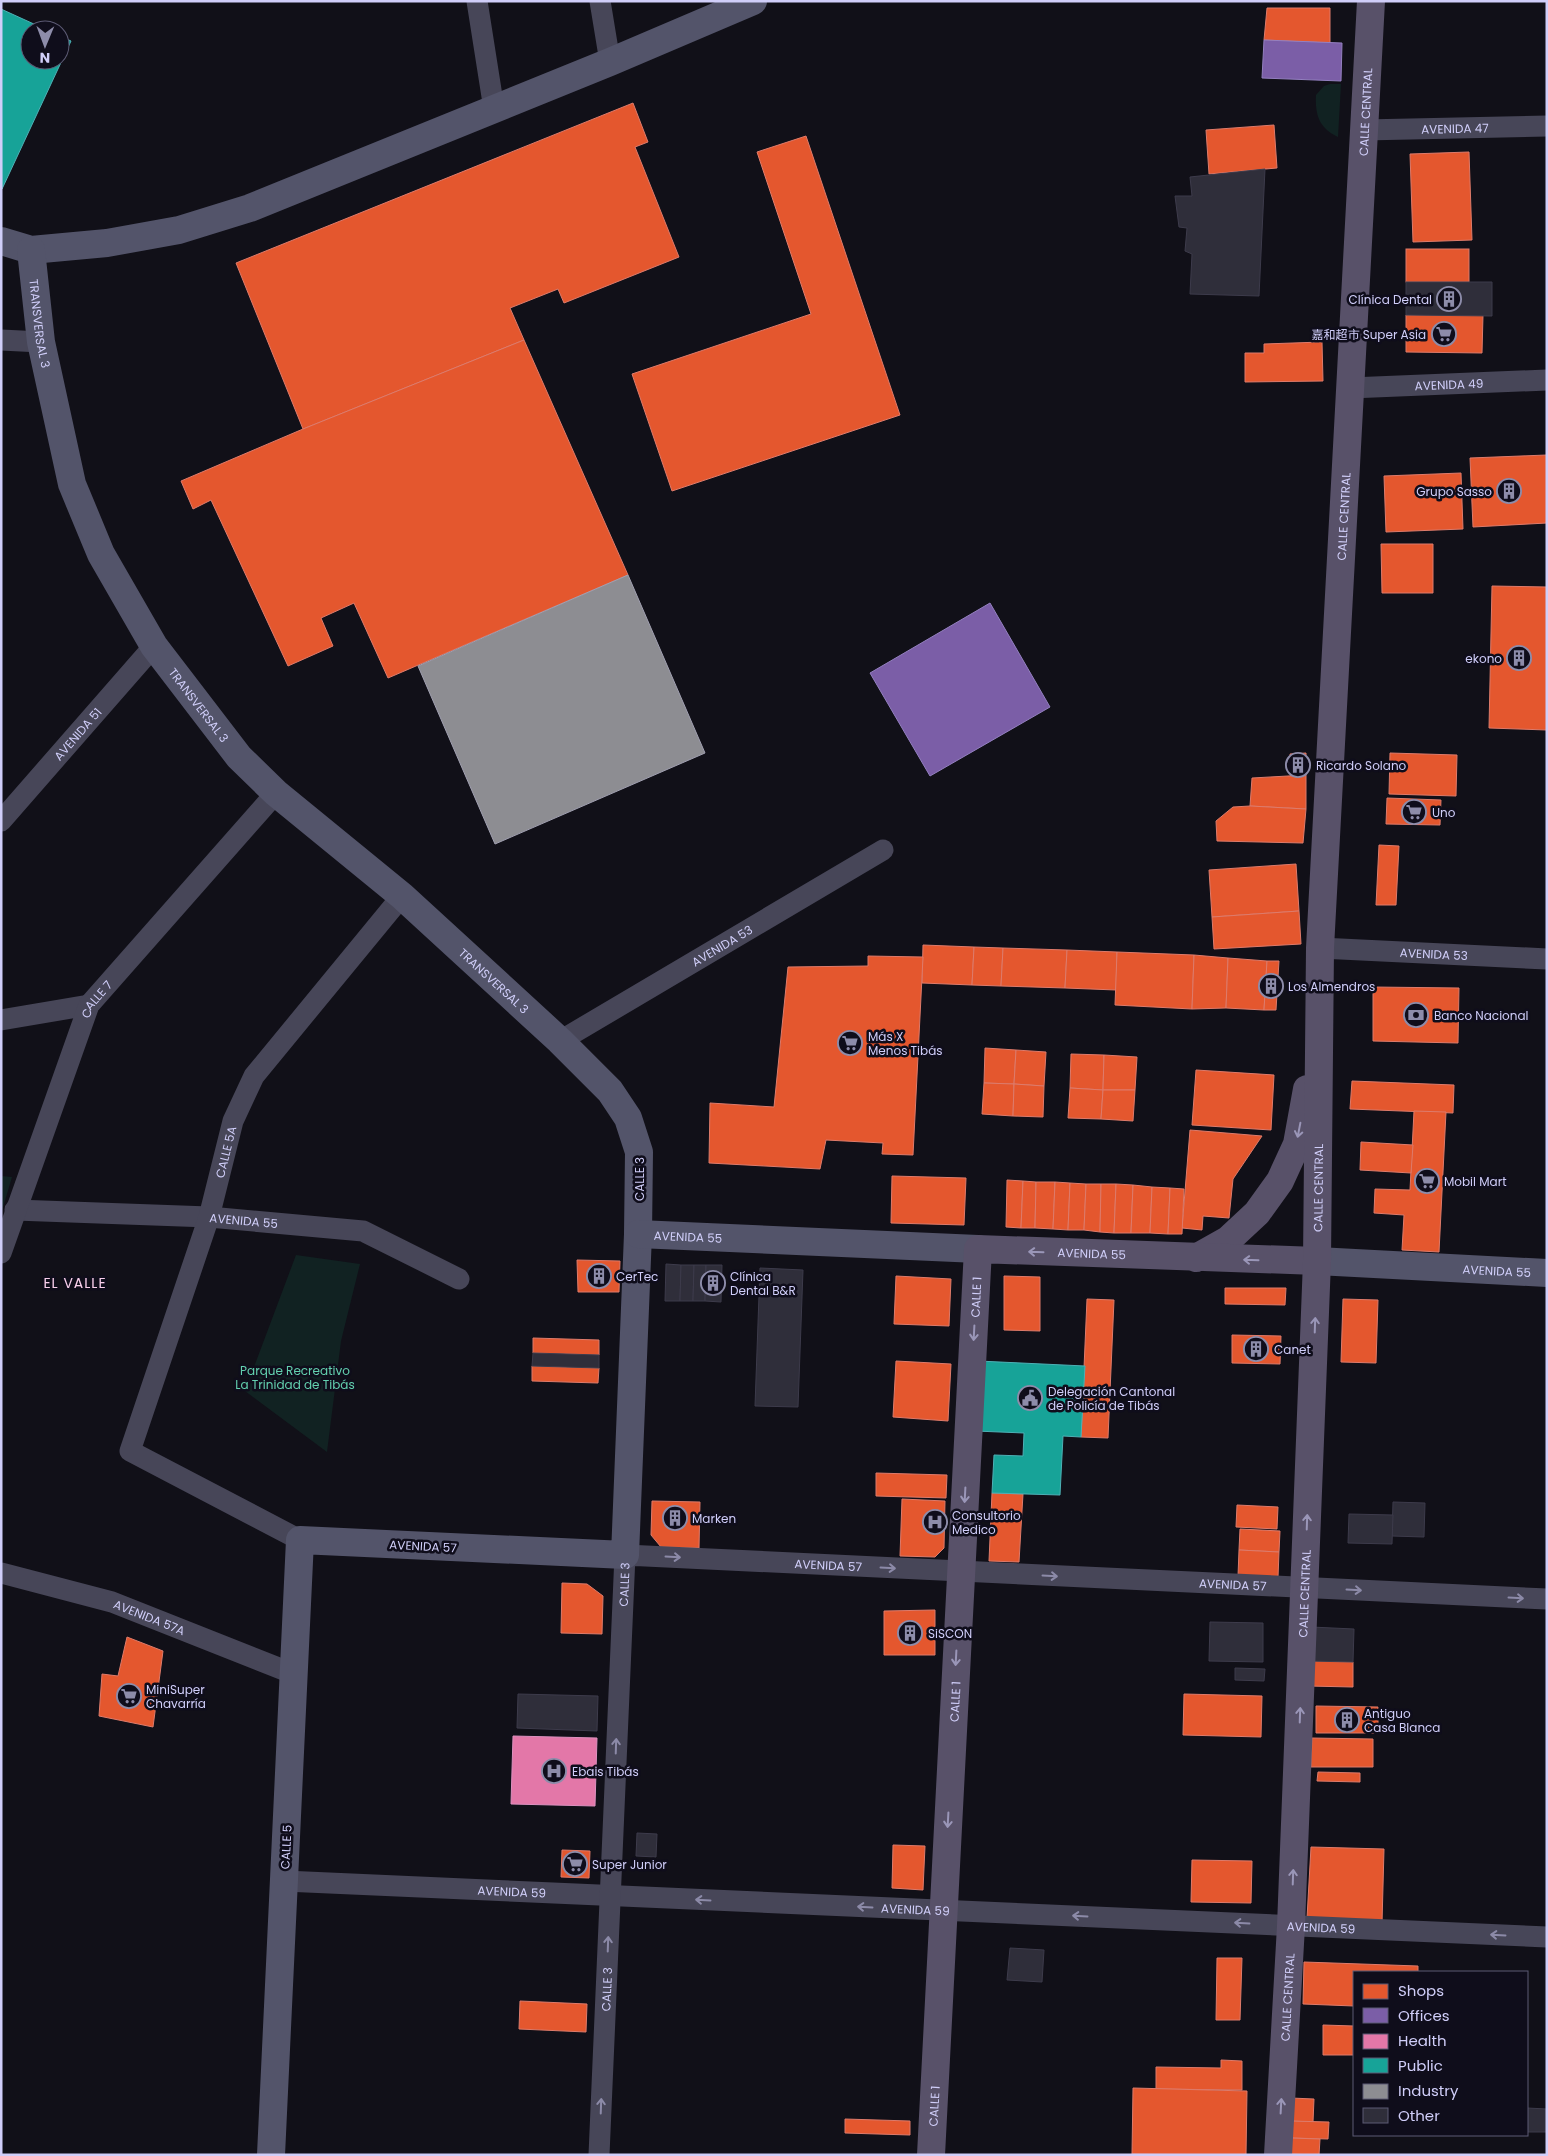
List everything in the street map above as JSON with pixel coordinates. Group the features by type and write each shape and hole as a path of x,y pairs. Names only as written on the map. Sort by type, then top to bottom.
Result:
{"main road":[{"name":"CALLE CENTRAL","path":"1278,2155 1291,1926 1317,1261 1320,948 1371,1"},
{"name":"CALLE CENTRAL","path":"1195,1258 1228,1240 1257,1213 1280,1181 1296,1144 1318,1031"},
{"name":"AVENIDA 55","path":"978,1249 1317,1261"},
{"name":"CALLE 1","path":"932,2155 960,1571 978,1249"}],"street":[{"path":"477,1 494,109"},
{"path":"600,1 610,62"},
{"path":"1,241 31,250 107,244 179,230 250,208 610,62 753,1"},
{"name":"AVENIDA 47","path":"1364,130 1547,126"},
{"name":"TRANSVERSAL 3","path":"31,250 42,342 72,484 101,554 154,646 238,757 276,792 402,896 560,1040"},
{"path":"1,340 42,342"},
{"name":"AVENIDA 49","path":"1350,388 1547,380"},
{"name":"AVENIDA 51","path":"1,821 154,646"},
{"name":"CALLE 7","path":"1,1253 90,1005 276,792"},
{"name":"AVENIDA 53","path":"560,1040 883,850"},
{"name":"CALLE 5A","path":"130,1451 209,1217 233,1122 254,1076 402,896"},
{"name":"AVENIDA 53","path":"1320,948 1547,959"},
{"path":"1,1020 90,1005"},
{"name":"CALLE 3","path":"560,1040 610,1091 628,1118 639,1152 638,1234 599,2155"},
{"name":"AVENIDA 55","path":"15,1210 209,1217 363,1231 459,1280"},
{"name":"AVENIDA 55","path":"638,1234 978,1249"},
{"name":"AVENIDA 55","path":"1317,1261 1547,1273"},
{"name":"AVENIDA 57","path":"130,1451 300,1540 1547,1599"},
{"name":"CALLE 5","path":"271,2155 300,1540"},
{"name":"AVENIDA 57A","path":"1,1573 112,1602 294,1674"},
{"name":"AVENIDA 59","path":"284,1881 1547,1937"}],"green space":[{"path":"1341,84 1338,137 1322,125 1316,109 1316,95 1324,86"},
{"path":"1,1176 12,1177 1,1214"},
{"name":"Parque Recreativo La Trinidad de Tibás","path":"296,1255 360,1264 341,1341 327,1452 245,1391"}],"building: Shops":[{"path":"1267,8 1330,8 1330,43 1264,40"},
{"path":"633,103 648,142 635,147 679,257 564,303 558,289 510,308 524,340 303,429 236,263"},
{"path":"1274,125 1277,168 1209,174 1206,130"},
{"path":"806,136 900,415 672,491 632,374 811,314 757,152"},
{"path":"1469,152 1472,240 1413,242 1410,154"},
{"path":"1406,249 1469,249 1469,282 1406,282"},
{"name":"嘉和超市 Super Asia","path":"1406,315 1483,315 1482,353 1406,352"},
{"path":"524,340 628,575 388,678 354,603 321,618 333,646 288,666 211,500 193,509 181,481 303,429"},
{"path":"1322,342 1323,381 1245,382 1245,353 1264,353 1264,344"},
{"name":"Grupo Sasso","path":"1547,455 1547,523 1473,527 1470,458"},
{"path":"1461,473 1463,529 1386,532 1384,476"},
{"path":"1381,544 1433,544 1433,593 1382,593"},
{"name":"ekono","path":"1492,586 1547,587 1547,730 1489,728"},
{"name":"Ricardo Solano","path":"1306,753 1306,775 1291,776 1290,754"},
{"path":"1390,753 1457,755 1456,796 1389,794"},
{"path":"1306,775 1306,809 1250,806 1252,778"},
{"name":"Uno","path":"1387,798 1441,800 1440,825 1386,824"},
{"path":"1233,807 1306,809 1303,843 1217,841 1216,821"},
{"path":"1379,845 1399,846 1396,905 1376,905"},
{"path":"1296,864 1299,911 1212,917 1209,870"},
{"path":"1299,911 1301,944 1214,949 1212,917"},
{"path":"923,945 974,947 972,985 922,983"},
{"path":"974,947 1003,948 1001,986 972,985"},
{"path":"1003,948 1067,950 1065,988 1001,986"},
{"path":"1067,950 1117,952 1116,990 1065,988"},
{"path":"1117,952 1194,955 1192,1009 1115,1005"},
{"path":"1194,955 1228,958 1226,1008 1192,1009"},
{"name":"Más X Menos Tibás","path":"868,956 923,957 913,1155 882,1154 883,1143 826,1140 820,1169 709,1163 710,1103 774,1107 788,967 868,966"},
{"path":"1228,958 1267,961 1264,1010 1226,1008"},
{"name":"Los Almendros","path":"1267,961 1279,961 1276,1010 1264,1010"},
{"name":"Banco Nacional","path":"1373,987 1459,988 1458,1043 1373,1041"},
{"path":"985,1048 1016,1050 1014,1084 984,1083"},
{"path":"1016,1050 1046,1052 1044,1086 1014,1084"},
{"path":"1071,1054 1104,1055 1103,1090 1070,1088"},
{"path":"1104,1055 1137,1057 1135,1090 1103,1090"},
{"path":"1196,1070 1274,1075 1271,1130 1192,1125"},
{"path":"1352,1081 1454,1085 1453,1113 1350,1109"},
{"path":"984,1083 1014,1084 1013,1116 982,1114"},
{"path":"1014,1084 1044,1086 1043,1117 1013,1116"},
{"path":"1070,1088 1103,1090 1101,1119 1068,1118"},
{"path":"1103,1090 1135,1090 1133,1121 1101,1119"},
{"name":"Mobil Mart","path":"1414,1111 1446,1112 1439,1252 1402,1250 1404,1215 1374,1213 1375,1189 1410,1190"},
{"path":"1190,1130 1262,1136 1233,1179 1229,1218 1203,1216 1202,1230 1182,1228"},
{"path":"1361,1142 1413,1145 1411,1173 1360,1170"},
{"path":"892,1176 966,1178 964,1225 891,1223"},
{"path":"1007,1180 1023,1181 1021,1228 1006,1227"},
{"path":"1023,1181 1036,1182 1035,1228 1021,1228"},
{"path":"1036,1182 1055,1182 1053,1229 1035,1228"},
{"path":"1055,1182 1070,1183 1068,1230 1053,1229"},
{"path":"1070,1183 1086,1184 1084,1230 1068,1230"},
{"path":"1086,1184 1101,1184 1100,1232 1084,1230"},
{"path":"1101,1184 1116,1184 1114,1233 1100,1232"},
{"path":"1116,1184 1133,1185 1131,1233 1114,1233"},
{"path":"1133,1185 1152,1187 1150,1233 1131,1233"},
{"path":"1152,1187 1170,1188 1168,1234 1150,1233"},
{"path":"1170,1188 1184,1189 1182,1234 1168,1234"},
{"name":"CerTec","path":"577,1260 620,1261 619,1292 578,1292"},
{"path":"896,1276 951,1279 949,1326 894,1324"},
{"path":"1004,1276 1040,1277 1040,1331 1004,1330"},
{"path":"1225,1288 1286,1288 1285,1305 1225,1304"},
{"path":"1087,1299 1114,1300 1108,1438 1081,1437"},
{"path":"1343,1299 1378,1300 1376,1363 1341,1362"},
{"name":"Canet","path":"1232,1335 1281,1336 1280,1364 1232,1363"},
{"path":"533,1338 599,1340 599,1355 533,1353"},
{"path":"896,1361 951,1364 948,1421 893,1417"},
{"path":"532,1366 599,1368 598,1383 532,1381"},
{"path":"876,1473 947,1475 946,1498 876,1496"},
{"path":"992,1493 1023,1494 1019,1562 989,1561"},
{"path":"902,1499 945,1501 944,1548 935,1557 900,1556"},
{"name":"Marken","path":"652,1501 700,1502 699,1548 661,1547 651,1535"},
{"path":"1237,1505 1278,1507 1277,1529 1236,1527"},
{"path":"1240,1529 1280,1531 1279,1552 1239,1550"},
{"path":"1239,1550 1279,1552 1278,1577 1238,1576"},
{"path":"562,1583 587,1584 603,1596 602,1634 561,1633"},
{"name":"SiSCON","path":"935,1610 935,1655 884,1655 884,1611"},
{"name":"MiniSuper Chavarría","path":"127,1637 163,1651 153,1727 99,1716 102,1674 118,1676"},
{"path":"1309,1661 1353,1662 1353,1687 1308,1686"},
{"path":"1184,1694 1262,1696 1261,1737 1183,1735"},
{"name":"Antiguo Casa Blanca","path":"1316,1706 1378,1707 1378,1733 1316,1733"},
{"path":"1312,1738 1373,1739 1373,1767 1311,1767"},
{"path":"1318,1772 1360,1773 1360,1782 1317,1781"},
{"path":"893,1845 925,1846 923,1890 892,1888"},
{"path":"1311,1847 1384,1849 1382,1923 1307,1918"},
{"name":"Super Junior","path":"562,1850 590,1851 589,1878 561,1877"},
{"path":"1192,1860 1252,1861 1251,1903 1191,1902"},
{"path":"1217,1958 1242,1958 1240,2020 1216,2020"},
{"path":"1304,1962 1418,1966 1418,1971 1353,1971 1353,2006 1303,2004"},
{"path":"520,2001 587,2004 586,2032 519,2029"},
{"path":"1323,2025 1353,2026 1353,2055 1323,2055"},
{"path":"1221,2060 1242,2061 1242,2090 1156,2089 1156,2067 1221,2068"},
{"path":"1133,2088 1247,2091 1246,2155 1132,2154"},
{"path":"1291,2098 1314,2099 1313,2122 1290,2121"},
{"path":"845,2119 910,2121 910,2135 845,2133"},
{"path":"1290,2121 1329,2122 1328,2139 1290,2138"},
{"path":"1290,2138 1320,2139 1319,2155 1289,2154"}],"building: Offices":[{"path":"1264,40 1342,43 1341,81 1262,78"},
{"path":"990,603 1050,707 930,776 870,673"}],"building: Health":[{"name":"Ebais Tibás","path":"513,1736 597,1738 595,1806 511,1804"}],"building: Public":[{"path":"1,9 25,20 20,20 20,70 57,70 2,189"},
{"name":"Delegación Cantonal de Policía de Tibás","path":"978,1361 1085,1366 1081,1437 1063,1436 1060,1495 992,1493 994,1455 1023,1456 1024,1433 975,1431"}],"building: Industry":[{"path":"628,575 705,753 495,844 418,666"}],"building: Other":[{"path":"1265,169 1259,296 1190,294 1192,254 1185,251 1187,228 1179,227 1175,196 1192,196 1190,177"},
{"name":"Clínica Dental","path":"1406,282 1492,282 1492,316 1406,315"},
{"path":"666,1264 681,1265 680,1301 665,1301"},
{"path":"681,1265 694,1265 693,1301 680,1301"},
{"path":"694,1265 706,1265 705,1301 693,1301"},
{"name":"Clínica Dental B&R","path":"706,1265 722,1265 721,1302 705,1301"},
{"path":"760,1268 803,1270 798,1407 755,1406"},
{"path":"533,1353 599,1355 599,1368 532,1366"},
{"path":"1393,1502 1425,1503 1424,1537 1392,1536"},
{"path":"1349,1514 1393,1515 1392,1544 1348,1543"},
{"path":"1210,1622 1263,1623 1263,1662 1209,1661"},
{"path":"1311,1627 1354,1629 1353,1662 1309,1661"},
{"path":"1235,1668 1265,1669 1264,1681 1235,1680"},
{"path":"518,1694 598,1696 597,1731 517,1728"},
{"path":"637,1833 657,1834 656,1857 636,1856"},
{"path":"1010,1948 1044,1950 1042,1982 1007,1980"},
{"path":"1528,2108 1547,2109 1547,2132 1528,2132"}],"place":[{"name":"Clínica Dental","path":"1449,299"},
{"name":"嘉和超市 Super Asia","path":"1444,334"},
{"name":"Grupo Sasso","path":"1509,491"},
{"name":"ekono","path":"1519,658"},
{"name":"Ricardo Solano","path":"1298,765"},
{"name":"Uno","path":"1414,812"},
{"name":"Los Almendros","path":"1271,986"},
{"name":"Banco Nacional","path":"1416,1015"},
{"name":"Más X Menos Tibás","path":"850,1043"},
{"name":"Mobil Mart","path":"1427,1181"},
{"name":"CerTec","path":"599,1276"},
{"name":"Clínica Dental B&R","path":"713,1283"},
{"name":"Canet","path":"1256,1349"},
{"name":"Delegación Cantonal de Policía de Tibás","path":"1030,1398"},
{"name":"Marken","path":"675,1518"},
{"name":"Consultorio Medico","path":"935,1522"},
{"name":"SiSCON","path":"910,1633"},
{"name":"MiniSuper Chavarría","path":"129,1696"},
{"name":"Antiguo Casa Blanca","path":"1347,1720"},
{"name":"Ebais Tibás","path":"554,1771"},
{"name":"Super Junior","path":"575,1864"}],"district":[{"name":"EL VALLE","path":"75,1283"}]}
